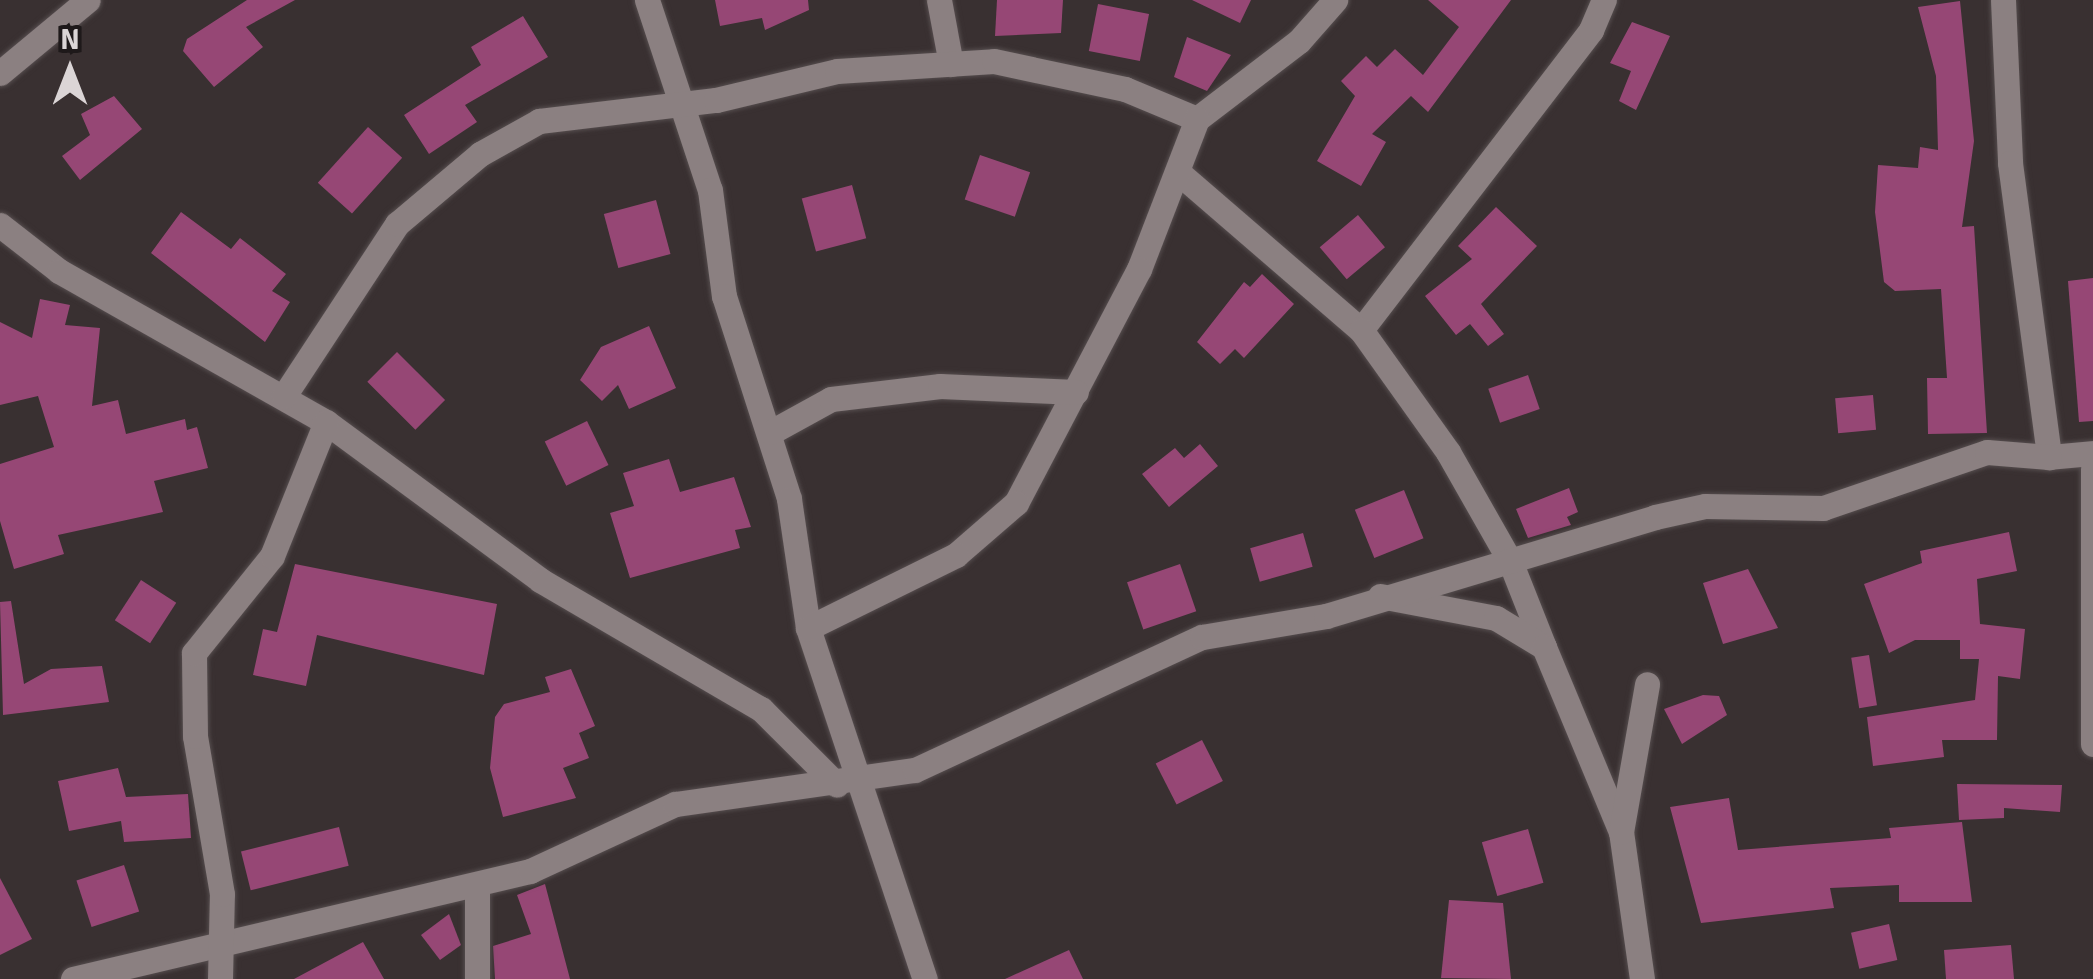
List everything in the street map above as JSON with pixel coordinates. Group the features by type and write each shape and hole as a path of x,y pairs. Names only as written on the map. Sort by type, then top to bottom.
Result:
{"street":[{"path":"0,73 88,0"},
{"path":"646,0 710,190 724,296 770,432 808,628 850,784 925,979"},
{"path":"940,0 950,64"},
{"path":"808,628 956,556 990,528 1036,472 1180,174 1197,118 1299,41 1335,0"},
{"path":"1361,330 1591,30 1604,0"},
{"path":"2003,0 2012,181 2050,457"},
{"path":"284,396 397,224 451,176 539,121 681,102 837,71 950,64 1040,66 1197,118"},
{"path":"1180,174 1361,330 1510,561 1621,832 1642,979"},
{"path":"0,225 60,271 326,422 540,580 761,708 850,784"},
{"path":"770,432 850,397 940,386 1076,392"},
{"path":"220,979 216,949 222,894 195,736 194,652 272,556 326,422"},
{"path":"74,979 216,949 477,885 573,853 675,804 850,784 915,770 1202,638 1380,596 1705,506 1823,508 1987,452 2050,457 2093,454"},
{"path":"2093,469 2093,744"},
{"path":"1380,596 1496,618 1544,646"},
{"path":"1621,832 1647,684"},
{"path":"477,885 477,979"}],"building":[{"path":"247,0 295,0 246,27 263,47 214,87 183,51 187,39"},
{"path":"715,0 808,0 809,10 765,30 762,18 720,26"},
{"path":"997,0 1063,0 1061,33 995,36"},
{"path":"1192,0 1251,0 1240,23"},
{"path":"1428,0 1511,0 1428,112 1411,96 1372,134 1386,142 1361,186 1317,161 1355,96 1341,81 1366,56 1377,67 1395,49 1423,75 1459,27"},
{"path":"1960,1 1974,141 1962,227 1974,226 1987,433 1928,434 1927,378 1947,378 1941,289 1895,291 1884,282 1875,212 1878,165 1918,168 1920,147 1938,150 1936,76 1918,7"},
{"path":"1098,4 1149,14 1140,61 1089,51"},
{"path":"523,16 548,57 465,105 477,122 429,154 404,115 481,65 471,47"},
{"path":"1632,22 1670,36 1636,110 1619,101 1631,71 1610,63"},
{"path":"1187,37 1231,55 1207,91 1174,77"},
{"path":"114,96 142,129 80,180 62,156 90,135 81,114"},
{"path":"368,127 402,158 352,214 318,183"},
{"path":"980,155 1030,172 1015,217 965,199"},
{"path":"852,185 866,238 816,252 802,198"},
{"path":"656,200 670,254 618,268 604,214"},
{"path":"1496,207 1537,246 1481,304 1504,334 1488,346 1470,324 1456,335 1425,296 1472,259 1458,246"},
{"path":"181,212 231,249 240,238 286,274 272,291 290,302 265,342 151,253"},
{"path":"1358,215 1385,247 1347,279 1320,247"},
{"path":"1262,274 1294,304 1244,358 1235,349 1220,364 1197,342 1244,282 1250,287"},
{"path":"2093,278 2093,421 2079,422 2068,281"},
{"path":"40,299 70,305 65,325 100,328 92,406 118,400 126,434 185,419 187,430 197,427 208,468 154,481 163,512 58,535 64,554 14,569 0,521 0,464 54,447 38,396 0,405 0,322 32,338"},
{"path":"649,326 676,388 629,409 618,385 602,401 580,380 601,347"},
{"path":"397,352 445,400 415,430 367,382"},
{"path":"1528,375 1540,409 1500,423 1488,389"},
{"path":"1873,395 1876,430 1838,433 1835,398"},
{"path":"587,421 608,465 566,486 545,442"},
{"path":"1200,444 1218,466 1169,507 1142,474 1175,448 1184,458"},
{"path":"669,459 680,492 734,477 751,527 735,530 740,548 630,578 610,513 634,506 623,473"},
{"path":"1569,488 1578,512 1567,517 1571,525 1528,538 1516,509"},
{"path":"1404,490 1423,538 1374,558 1355,510"},
{"path":"2009,532 2017,571 1977,579 1980,624 2025,629 2020,679 1998,676 1997,740 1942,740 1944,757 1873,766 1867,717 1975,700 1979,659 1960,659 1960,640 1915,640 1889,653 1864,584 1922,563 1920,551"},
{"path":"1303,533 1313,567 1260,582 1250,548"},
{"path":"295,564 497,604 484,675 317,635 306,686 253,675 263,629 277,632"},
{"path":"1180,564 1196,611 1143,630 1127,582"},
{"path":"1748,569 1778,628 1723,644 1703,583"},
{"path":"141,580 176,603 150,643 115,620"},
{"path":"11,601 24,684 51,669 102,666 109,702 3,715 0,602"},
{"path":"1869,655 1877,705 1859,708 1851,658"},
{"path":"571,669 595,726 579,733 589,758 563,768 576,798 503,817 490,768 495,717 504,704 550,692 545,677"},
{"path":"1703,695 1719,696 1727,715 1682,744 1664,709"},
{"path":"1202,740 1223,781 1177,805 1156,764"},
{"path":"118,768 126,797 188,794 191,838 124,842 121,821 69,831 58,781"},
{"path":"1957,784 2062,785 2060,812 2004,808 2004,818 1959,820"},
{"path":"1729,798 1738,850 1891,838 1889,828 1962,822 1972,902 1899,902 1899,885 1830,888 1834,908 1701,923 1670,807"},
{"path":"339,827 349,866 251,890 241,851"},
{"path":"1528,829 1543,883 1497,896 1482,842"},
{"path":"124,865 139,912 92,927 76,880"},
{"path":"0,878 32,939 0,955"},
{"path":"545,884 570,979 495,979 493,946 531,934 517,895"},
{"path":"1449,900 1503,903 1511,979 1441,978"},
{"path":"449,914 461,945 440,960 421,935"},
{"path":"1889,924 1897,960 1859,969 1851,933"},
{"path":"363,942 384,979 294,979"},
{"path":"2011,945 2014,979 1946,979 1944,950"},
{"path":"1069,950 1083,979 1005,979"}]}
